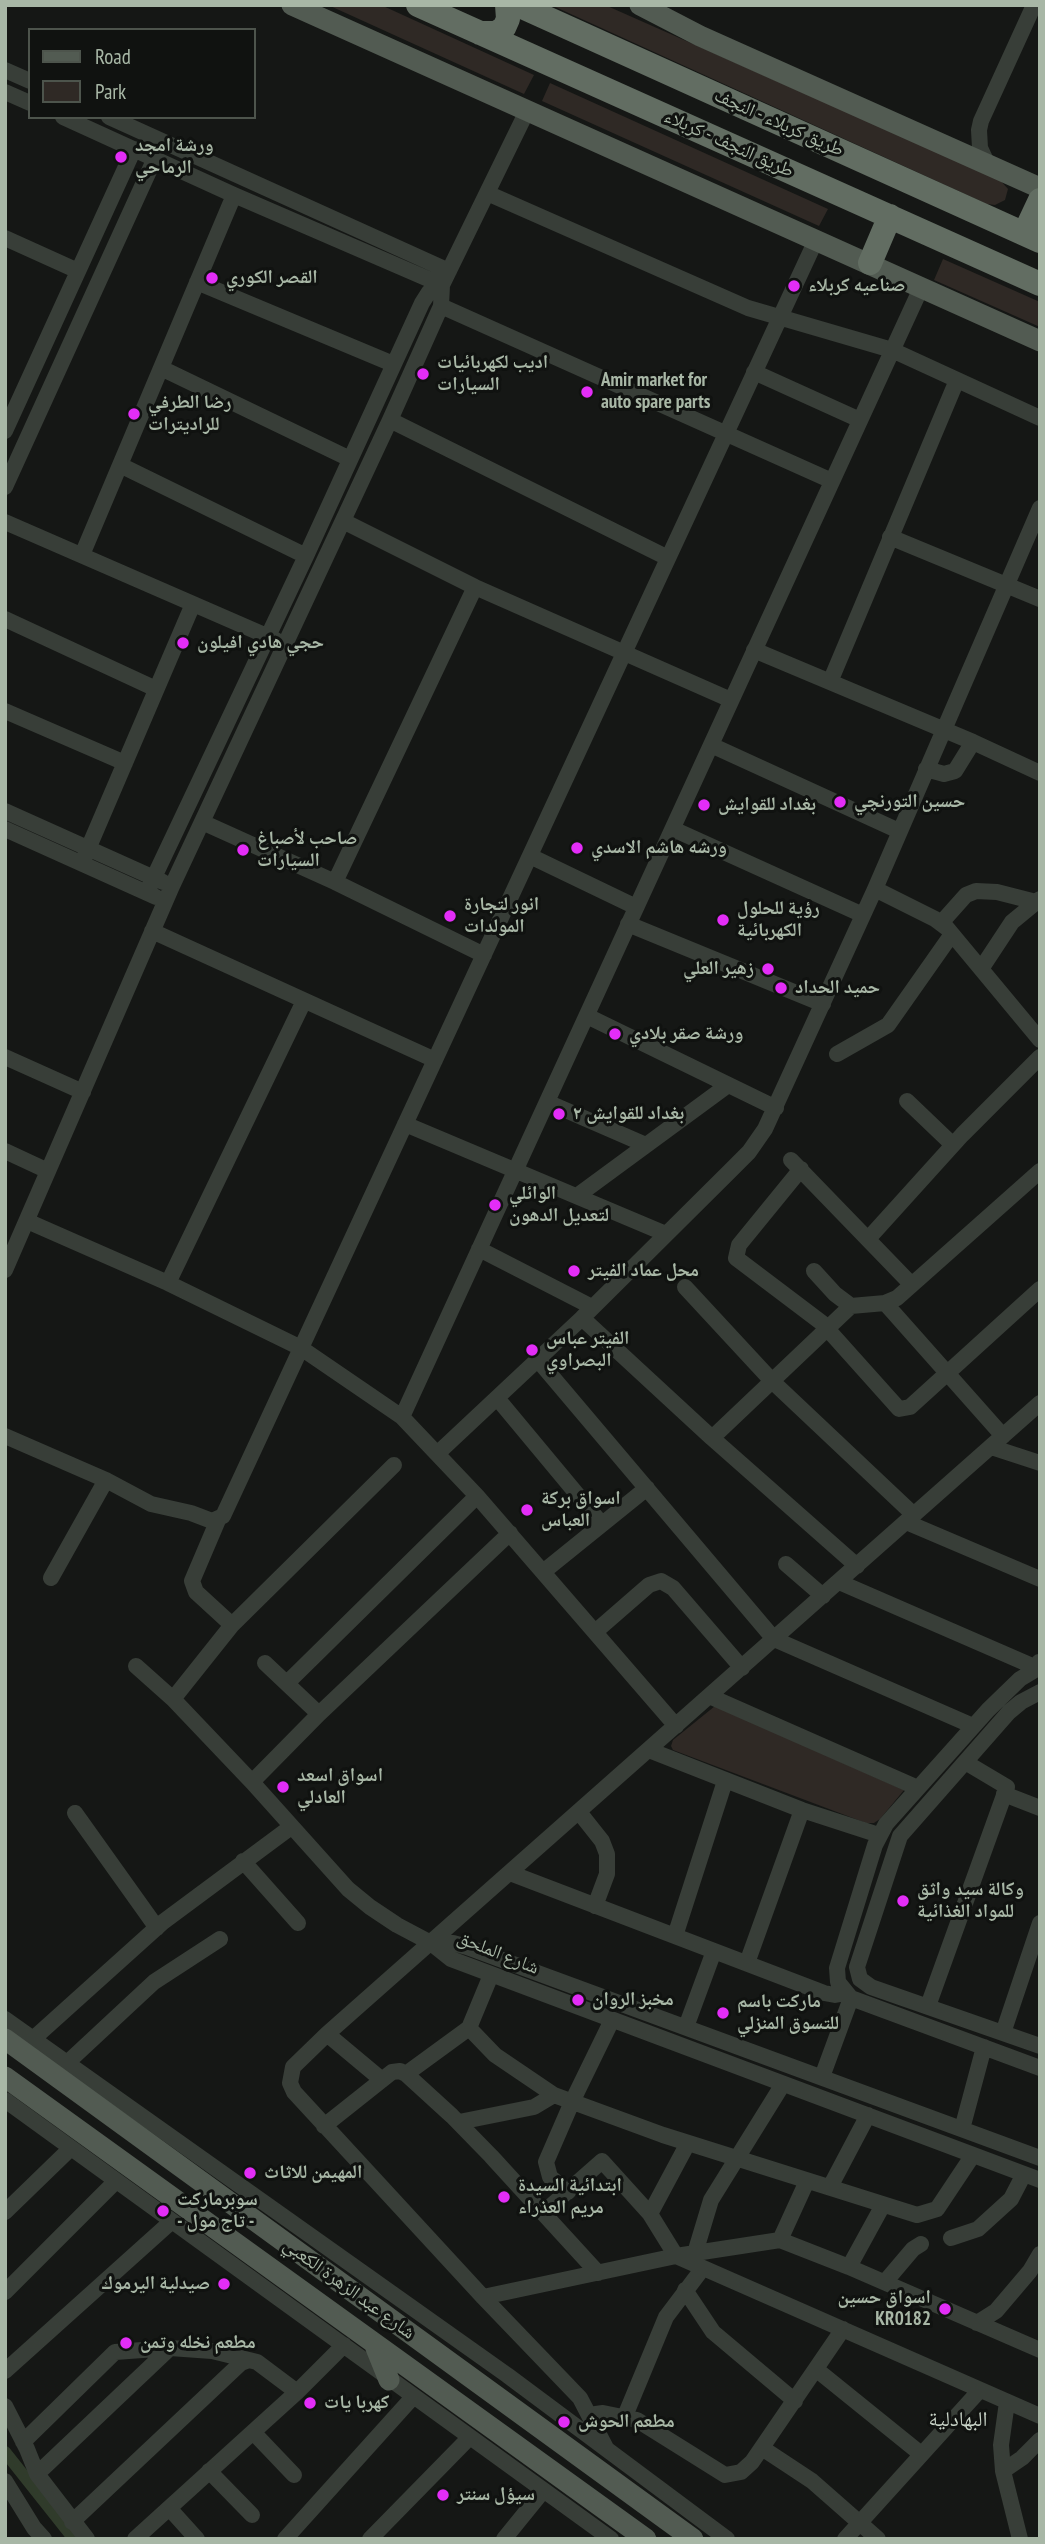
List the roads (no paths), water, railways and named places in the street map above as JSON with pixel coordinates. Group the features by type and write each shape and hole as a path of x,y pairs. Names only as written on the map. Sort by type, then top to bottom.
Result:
{"highway":[{"name":"طريق النجف - كربلاء","path":"418,5 1040,284"},
{"path":"481,33 496,33 504,27 508,19 507,5"},
{"name":"طريق كربلاء - النجف","path":"518,5 1032,237"},
{"path":"543,61 535,47 537,36 544,27 559,23"},
{"path":"1032,237 1040,200"},
{"path":"870,263 890,216"}],"main road":[{"path":"292,5 1040,341"},
{"path":"641,5 701,36 1040,188"},
{"name":"شارع عبد الزهرة الكعبي","path":"5,2039 693,2539"},
{"name":"شارع عبد الزهرة الكعبي","path":"5,2077 646,2539"},
{"path":"120,2160 134,2150 136,2134"},
{"path":"162,2190 169,2175 186,2169"},
{"path":"374,2343 400,2388 435,2386"}],"street":[{"path":"988,165 980,148 981,121 1034,5"},
{"path":"5,70 28,80"},
{"path":"5,92 28,102"},
{"path":"5,1270 10,1245 27,1221 169,893 442,306 446,278 527,111"},
{"path":"67,119 234,195 446,278"},
{"path":"113,119 446,278"},
{"path":"5,430 134,149"},
{"path":"5,487 155,158"},
{"path":"487,193 748,308 892,350 1040,418"},
{"path":"82,555 234,195"},
{"path":"5,238 78,271"},
{"path":"232,1625 196,1592 192,1585 194,1574 218,1520 225,1513 816,240"},
{"path":"150,885 425,297 446,278"},
{"path":"197,282 393,364"},
{"path":"402,1417 921,288"},
{"path":"442,306 832,481"},
{"path":"161,368 350,459"},
{"path":"754,372 860,420"},
{"path":"830,682 957,380"},
{"path":"390,420 668,558"},
{"path":"120,465 306,556"},
{"path":"438,1453 538,1360 749,1152 776,1108 875,889 1040,508"},
{"path":"343,521 475,587 731,700"},
{"path":"5,522 285,645"},
{"path":"890,537 1040,600"},
{"path":"335,882 475,587"},
{"path":"85,856 193,604"},
{"path":"5,619 156,689"},
{"path":"754,650 1038,767"},
{"path":"5,711 125,763"},
{"path":"926,769 944,774 955,771 973,742"},
{"path":"711,745 899,831"},
{"path":"5,811 85,856 169,893"},
{"path":"202,822 335,882 484,955"},
{"path":"673,829 863,915"},
{"path":"5,830 85,856"},
{"path":"530,856 636,907"},
{"path":"875,889 947,928 981,969 1034,1022 1040,1040"},
{"path":"837,1054 888,1024 947,928 958,902 976,891 997,892 1038,901"},
{"path":"981,969 1012,922 1038,901"},
{"path":"628,924 822,1004"},
{"path":"152,931 435,1060"},
{"path":"168,1283 304,1001"},
{"path":"587,1016 776,1108"},
{"path":"5,1056 83,1092"},
{"path":"868,1239 953,1145 1040,1057"},
{"path":"577,1196 728,1085"},
{"path":"907,1101 953,1145"},
{"path":"547,1102 646,1145"},
{"path":"405,1124 666,1234"},
{"path":"5,1152 48,1171"},
{"path":"911,1284 796,1165 738,1245 735,1254 738,1262 828,1329 900,1409 910,1407 1040,1289"},
{"path":"712,1438 852,1306 885,1303 897,1298 1040,1171"},
{"path":"27,1221 168,1283 301,1348 402,1417 510,1533 676,1726"},
{"path":"479,1249 587,1312 712,1438 857,1566"},
{"path":"814,1271 835,1294 852,1306"},
{"path":"685,1287 773,1382 910,1518 1040,1579"},
{"path":"885,1303 948,1374 997,1441 1040,1463"},
{"path":"538,1360 774,1639 973,1726"},
{"path":"498,1398 601,1523"},
{"path":"606,2448 580,2398 294,2092 290,2083 293,2067 1040,1403"},
{"path":"5,1436 106,1480 152,1504 212,1521 218,1520"},
{"path":"173,1699 232,1625 394,1465"},
{"path":"51,1578 106,1480"},
{"path":"543,1572 647,1488"},
{"path":"287,1683 477,1496"},
{"path":"252,1782 319,1714 510,1533"},
{"path":"786,1564 823,1595"},
{"path":"595,1632 649,1585 662,1581 673,1588 742,1668"},
{"path":"839,1582 1039,1665 1005,1692 879,1835 838,1960 838,1982 848,1996"},
{"path":"265,1663 319,1714"},
{"path":"136,1666 173,1699 252,1782 348,1889 397,1925 431,1943"},
{"path":"1040,1692 1009,1712 900,1836 857,1967 864,1983 1040,2046"},
{"path":"709,1696 918,1788"},
{"path":"649,1750 726,1782 879,1835"},
{"path":"928,2006 1007,1787 940,1763"},
{"path":"675,1936 726,1782"},
{"path":"1004,1794 1040,1808"},
{"path":"747,1963 802,1810"},
{"path":"579,1812 602,1841 607,1854 607,1874 595,1906"},
{"path":"75,1813 157,1928"},
{"path":"33,2039 157,1928 291,1827"},
{"path":"243,1861 298,1923"},
{"path":"510,1873 829,1994 848,1996 1040,2068"},
{"path":"1003,2033 1040,1923"},
{"path":"67,2063 154,1982 219,1938"},
{"name":"شارع الملحق","path":"431,1943 451,1959 491,1975 1027,2175"},
{"name":"شارع الملحق","path":"431,1943 460,1944 1015,2148 1040,2160"},
{"path":"686,2027 715,1951"},
{"path":"406,2074 469,2028 491,1975"},
{"path":"822,2077 848,1996"},
{"path":"5,2018 507,2375 727,2539"},
{"path":"568,2192 550,2177 546,2162 612,2020"},
{"path":"469,2028 495,2055 554,2095 688,2143 916,2215 937,2209 973,2155"},
{"path":"327,2034 382,2080"},
{"path":"962,2129 984,2047"},
{"path":"324,2126 392,2072 400,2071 406,2074 459,2122 598,2273"},
{"path":"625,2416 666,2317 685,2290 699,2260 712,2200 783,2084"},
{"path":"459,2122 534,2107 554,2095"},
{"path":"5,2100 611,2539"},
{"path":"830,2187 868,2115"},
{"path":"650,2214 688,2143"},
{"path":"5,2212 71,2148"},
{"path":"1015,2148 1015,2160 1027,2175"},
{"path":"951,2238 978,2229 1012,2199 1040,2160"},
{"path":"543,2213 602,2161 650,2214 676,2256"},
{"path":"5,2292 116,2181"},
{"path":"780,2239 807,2181"},
{"path":"849,2267 883,2205"},
{"path":"5,2371 172,2221"},
{"path":"699,2260 780,2239 1040,2350"},
{"path":"885,2282 920,2244"},
{"path":"977,2323 996,2311 1035,2273 1040,2254"},
{"path":"483,2297 676,2256 699,2260 843,2329 1040,2416"},
{"path":"685,2290 713,2332 795,2401"},
{"path":"590,2415 603,2413 637,2420 725,2475 741,2472 762,2448 843,2329"},
{"path":"135,2539 297,2392 344,2345"},
{"path":"23,2441 116,2352 170,2348 212,2351 257,2362 297,2392"},
{"path":"37,2474 170,2348"},
{"path":"72,2522 241,2363 249,2360"},
{"path":"817,2370 921,2454"},
{"path":"285,2539 400,2388"},
{"path":"845,2539 980,2390"},
{"path":"1007,2402 1000,2445 1003,2471 1020,2539"},
{"path":"5,2406 37,2474 87,2539"},
{"path":"253,2432 295,2475"},
{"path":"370,2539 470,2437"},
{"path":"1003,2471 1028,2453 1040,2440"},
{"path":"762,2448 812,2481 878,2539"},
{"path":"209,2471 252,2515"},
{"path":"5,2481 34,2528 44,2539"},
{"path":"504,2539 543,2491"},
{"path":"169,2508 197,2539"}],"waterway":[{"path":"5,2452 74,2539"}],"place":[{"name":"ورشة امجد الرماحي","path":"121,157"},
{"name":"القصر الكوري","path":"212,278"},
{"name":"صناعيه كربلاء","path":"794,286"},
{"name":"اديب لكهربائيات السيارات","path":"423,374"},
{"name":"Amir market for auto spare parts","path":"587,392"},
{"name":"رضا الطرفي للراديترات","path":"134,414"},
{"name":"حجي هادي افيلون","path":"183,643"},
{"name":"حسين التورنچي","path":"840,802"},
{"name":"بغداد للقوايش","path":"704,805"},
{"name":"ورشه هاشم الاسدي","path":"577,848"},
{"name":"صاحب لأصباغ السيارات","path":"243,850"},
{"name":"انور لتجارة المولدات","path":"450,916"},
{"name":"رؤية للحلول الكهربائية","path":"723,920"},
{"name":"زهير العلي","path":"768,969"},
{"name":"حميد الحداد","path":"781,988"},
{"name":"ورشة صقر بلادي","path":"615,1034"},
{"name":"بغداد للقوايش ٢","path":"559,1114"},
{"name":"الوائلي لتعديل الدهون","path":"495,1205"},
{"name":"محل عماد الفيتر","path":"574,1271"},
{"name":"الفيتر عباس البصراوي","path":"532,1350"},
{"name":"اسواق بركة العباس","path":"527,1510"},
{"name":"اسواق اسعد العادلي","path":"283,1787"},
{"name":"وكالة سيد واثق للمواد الغذائية","path":"903,1901"},
{"name":"مخبز الروان","path":"578,2000"},
{"name":"ماركت باسم للتسوق المنزلي","path":"723,2013"},
{"name":"المهيمن للاثاث","path":"250,2173"},
{"name":"ابتدائية السيدة مريم العذراء","path":"504,2197"},
{"name":"سوبرماركت - تاج مول -","path":"163,2211"},
{"name":"صيدلية اليرموك","path":"224,2284"},
{"name":"اسواق حسين KR0182","path":"945,2309"},
{"name":"مطعم نخله وتمن","path":"126,2343"},
{"name":"كهربا يات","path":"310,2403"},
{"name":"مطعم الحوش","path":"564,2422"},
{"name":"سيؤل سنتر","path":"443,2495"}],"district":[{"name":"البهادلية","path":"958,2420"}]}
